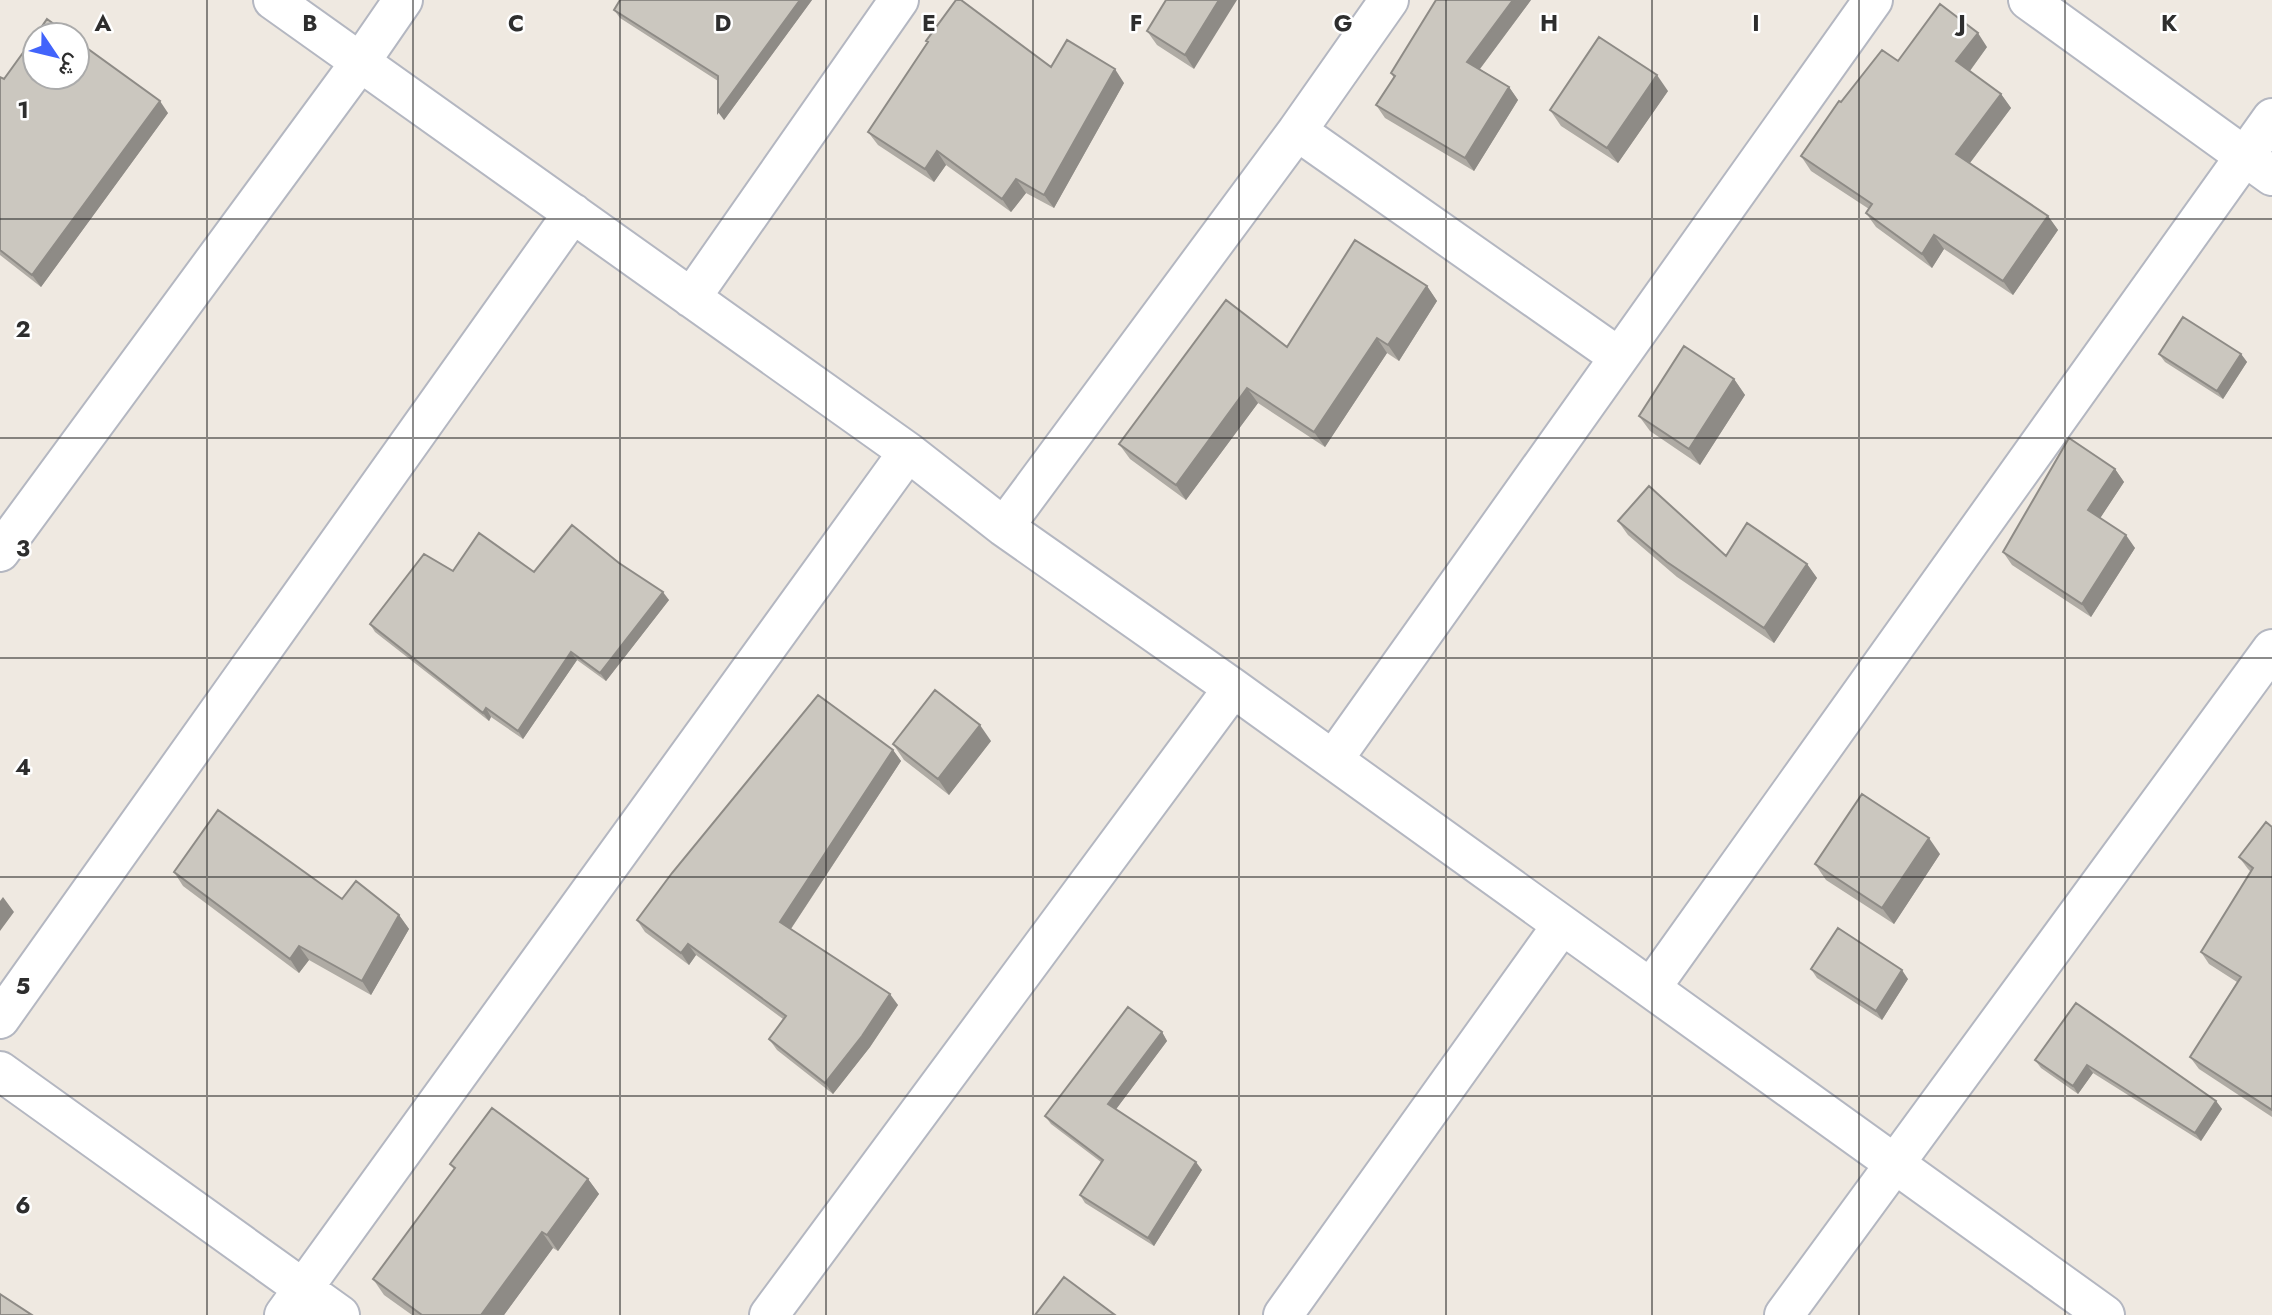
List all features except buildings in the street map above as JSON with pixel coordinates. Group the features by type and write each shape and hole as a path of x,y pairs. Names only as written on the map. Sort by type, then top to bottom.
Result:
{"street":[{"path":"273,0 908,452 1004,527 1233,688 2105,1315"},
{"path":"0,552 403,0"},
{"path":"691,298 898,0"},
{"path":"1004,527 1297,131 1389,0"},
{"path":"1333,760 1873,0"},
{"path":"2028,0 2258,166"},
{"path":"1651,988 2258,166 2272,118"},
{"path":"1297,131 1619,357"},
{"path":"0,1019 573,213"},
{"path":"294,1301 908,452"},
{"path":"1784,1315 2272,649"},
{"path":"769,1315 1233,688"},
{"path":"1283,1315 1562,925"},
{"path":"0,1071 294,1301 340,1315"}]}
